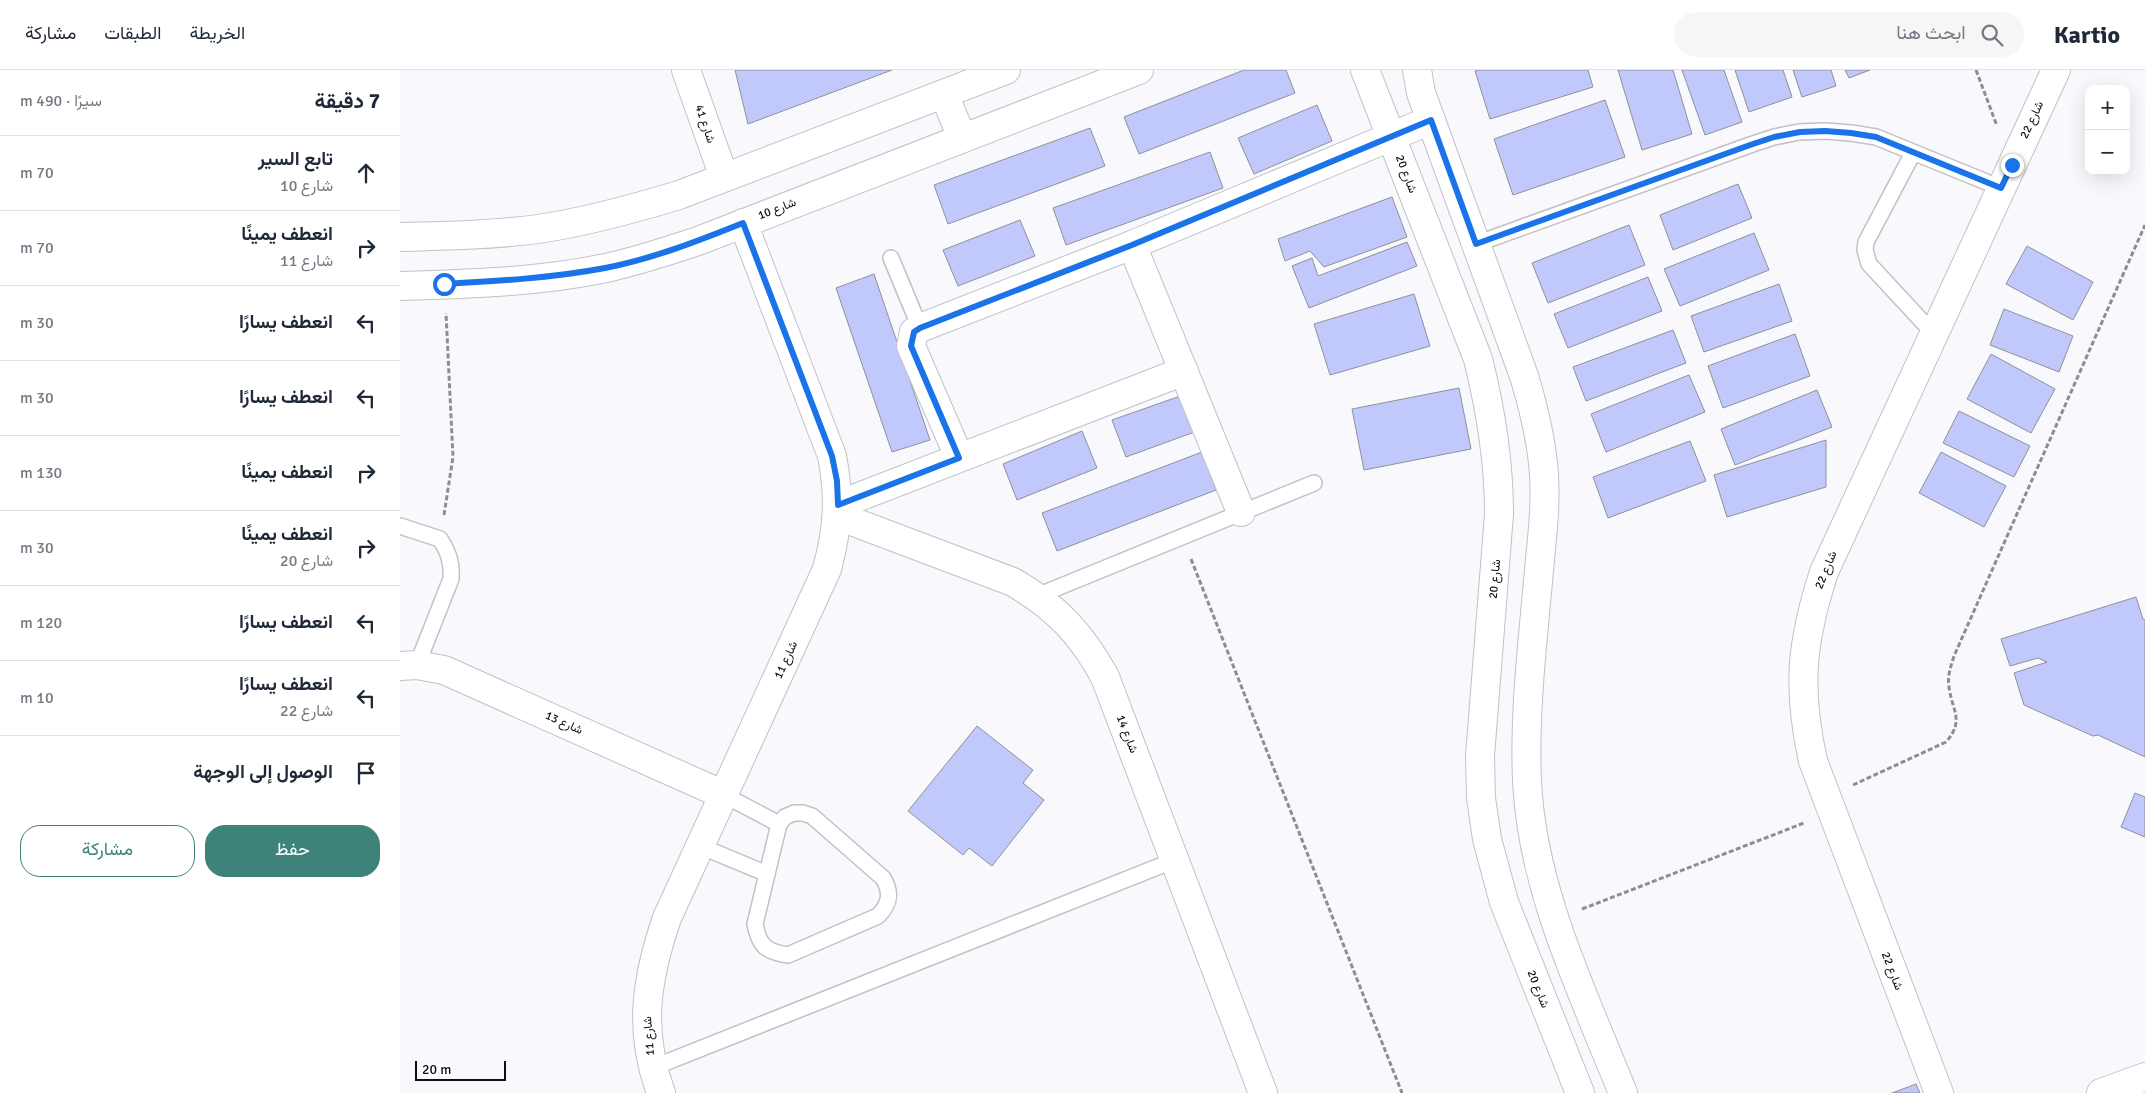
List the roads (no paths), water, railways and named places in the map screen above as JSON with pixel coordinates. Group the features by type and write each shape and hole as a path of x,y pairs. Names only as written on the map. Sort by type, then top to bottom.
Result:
{"street":[{"name":"شارع 41","path":"686,70 724,177"},
{"path":"400,237 490,234 538,229 633,209 724,177 1006,70"},
{"name":"شارع 10","path":"400,286 558,276 606,268 671,250 1140,70"},
{"name":"شارع 20","path":"1365,70 1478,359 1489,403 1499,472 1499,514 1480,756 1481,798 1487,840 1504,902 1580,1093"},
{"path":"1417,70 1421,93 1524,376 1534,408 1541,442 1544,512 1527,714 1527,783 1537,856 1556,920 1623,1093"},
{"name":"شارع 22","path":"1939,1093 1828,805 1813,761 1805,724 1802,685 1804,646 1812,608 1824,572 2056,70"},
{"path":"944,94 962,138"},
{"path":"959,458 911,346 914,332 1132,245 1431,120"},
{"name":"شارع 11","path":"661,1093 652,1068 647,1030 648,992 654,954 667,918 827,568 834,543 838,510 837,481 832,456 743,223"},
{"path":"1132,245 1241,512"},
{"path":"838,510 959,458 1184,371"},
{"name":"شارع 14","path":"838,510 1013,582 1037,596 1058,612 1092,653 1105,677 1263,1093"},
{"name":"شارع 13","path":"408,665 444,670 724,795"},
{"path":"2101,1093 2145,1077"}],"lane":[{"path":"1476,244 1774,137 1800,132 1825,131 1876,137 1913,152 2006,176"},
{"path":"1913,152 1866,242 1865,250 1869,264 1934,334"},
{"path":"891,258 920,328"},
{"path":"1037,596 1314,483"},
{"path":"400,526 440,539 448,551 452,565 450,579 408,665"},
{"path":"724,795 779,824"},
{"path":"794,813 803,813 812,816 883,878 888,887 890,897 886,907 878,916 788,955 776,953 765,947 757,936 755,924 767,874 779,824 785,817 794,813"},
{"path":"700,846 767,874"},
{"path":"652,1068 1175,860"}]}
